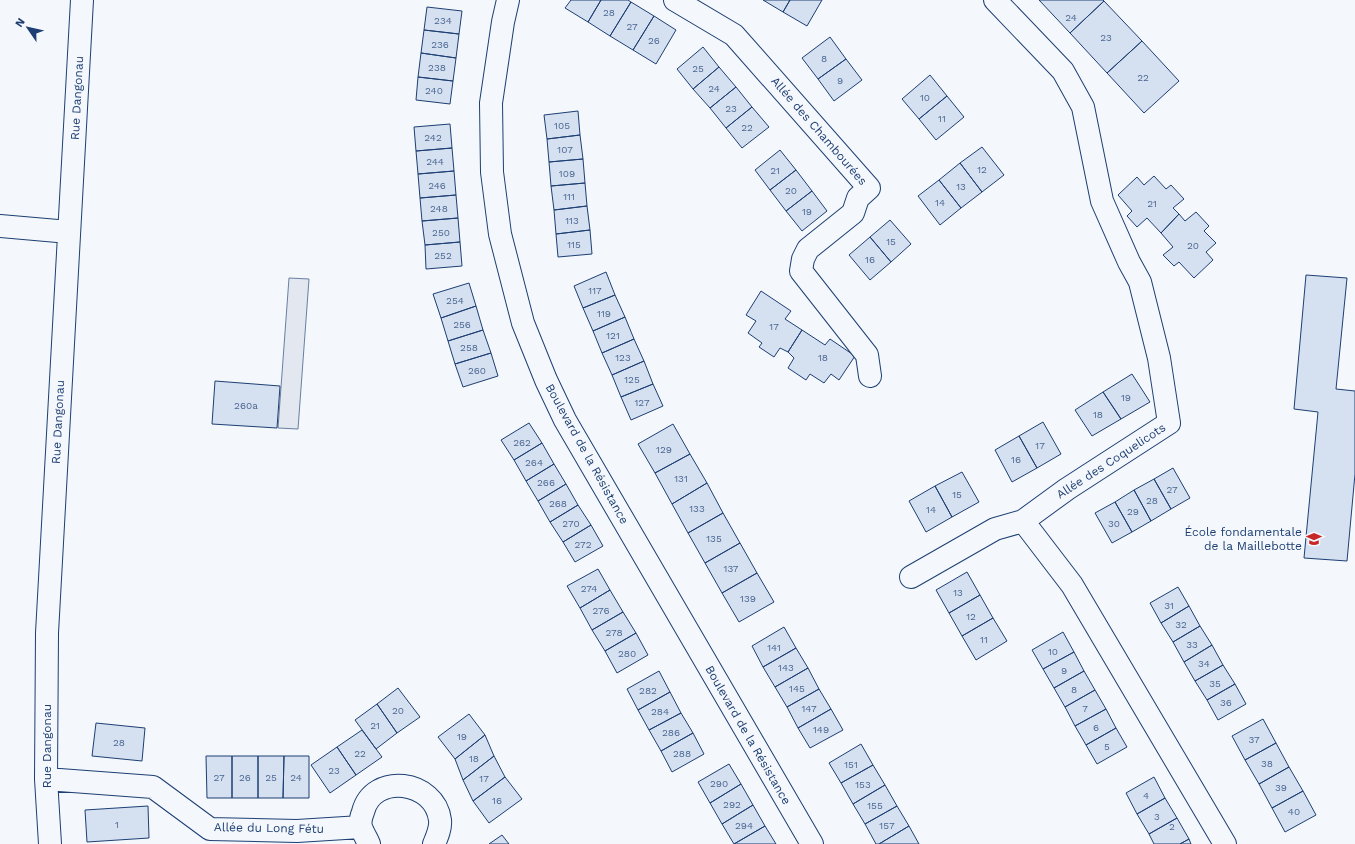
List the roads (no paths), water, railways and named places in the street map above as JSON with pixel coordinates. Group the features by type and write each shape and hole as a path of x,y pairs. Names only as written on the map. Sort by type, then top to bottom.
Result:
{"street":[{"name":"Rue Dangonau","path":"50,844 46,779 47,633 82,0"},
{"name":"Boulevard de la Résistance","path":"508,0 503,22 491,103 492,172 500,234 523,323 546,380 566,420 812,844"},
{"name":"Allée des Chambourées","path":"674,0 734,35 869,188 858,198 853,213 808,249 803,259 801,271 867,355 870,376"},
{"name":"Allée des Coquelicots","path":"911,577 995,529 1023,521 1074,485 1169,424 1159,358 1140,282 1102,202 1083,107 1063,71 995,0"},
{"path":"0,226 69,232"},
{"path":"1023,521 1072,585 1225,844"},
{"name":"Allée du Long Fétu","path":"46,779 153,787 210,829 297,831 365,836 361,819 365,804 376,793 389,786 403,785 417,789 429,797 437,810 441,822 434,844"}],"place":[{"name":"École fondamentale de la Maillebotte","path":"1314,539"}]}
